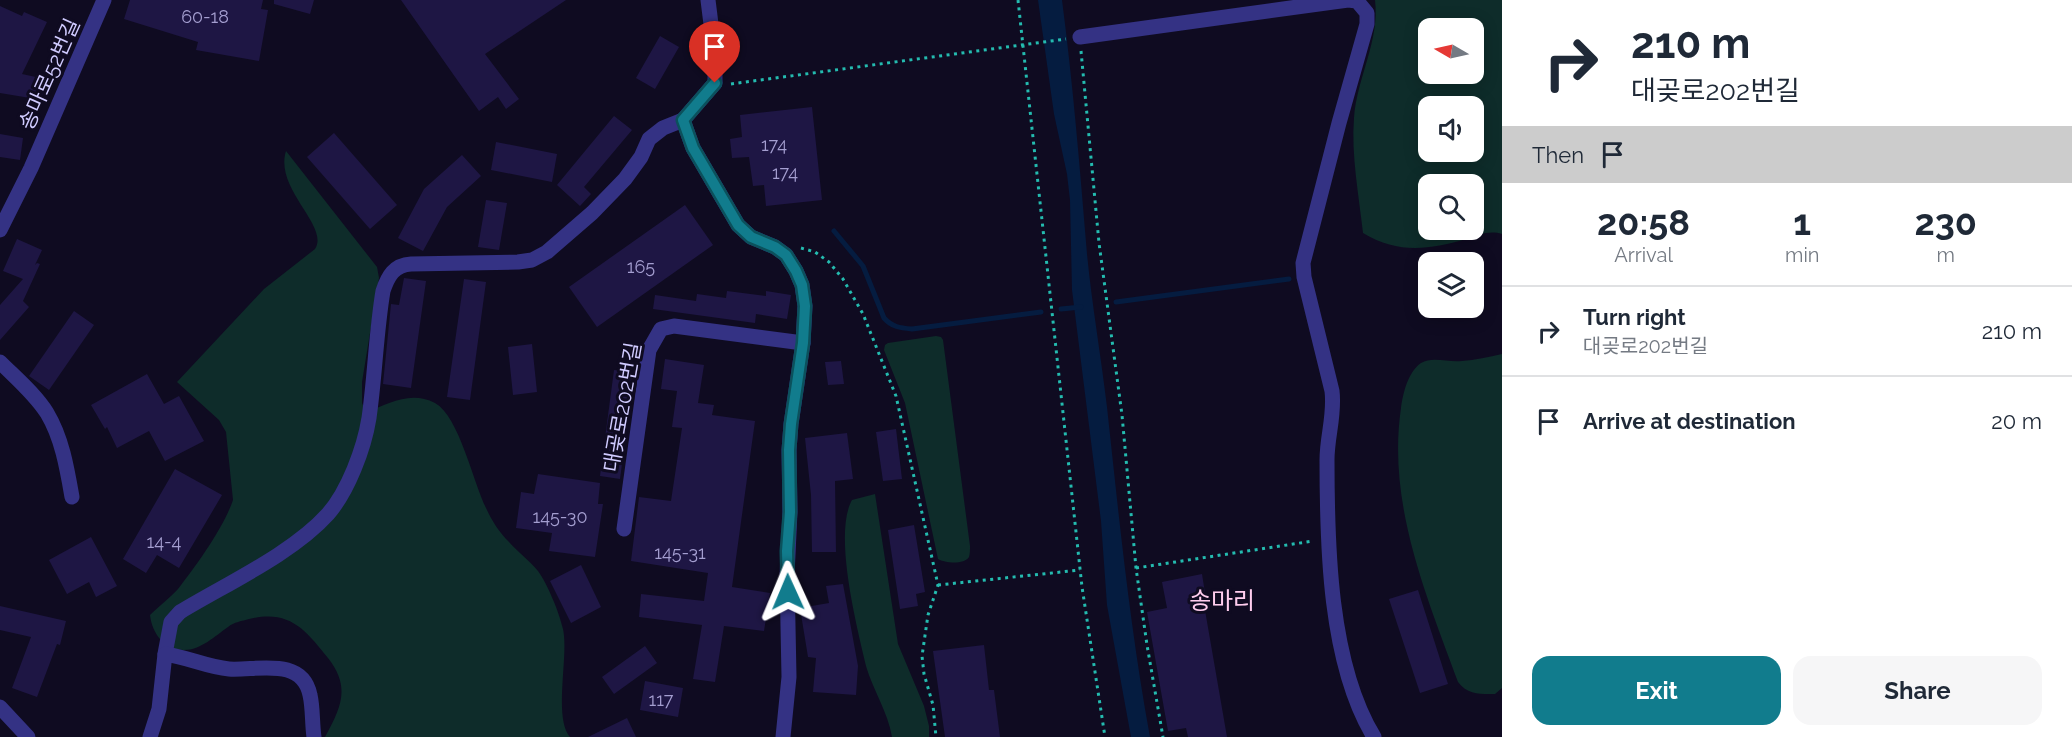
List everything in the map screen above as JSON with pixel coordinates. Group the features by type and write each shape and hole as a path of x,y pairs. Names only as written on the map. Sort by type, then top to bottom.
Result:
{"street":[{"name":"송마로52번길","path":"0,230 31,168 104,0"},
{"path":"150,737 159,709 171,622 180,612 284,550 327,515 341,497 363,442 369,418 378,322 387,279 402,265 532,260 547,252 592,213 625,179 641,157 650,139 663,128 683,120 715,83 715,56 708,0"},
{"path":"1080,38 1348,0 1357,1 1367,13 1367,24 1303,263 1304,277 1334,403 1327,450 1335,604 1342,650 1359,708 1374,737"},
{"path":"683,120 693,148 738,225 751,237 775,247 786,255 802,285 805,306 803,343 791,424 787,575 789,677 783,737"},
{"name":"대곶로202번길","path":"624,529 649,350 661,328 674,326 803,343"},
{"path":"0,362 36,398 51,420 62,448 72,497"},
{"path":"165,654 216,668 242,670 284,668 296,673 310,693 314,737"},
{"path":"0,706 28,737"}],"path":[{"path":"1018,0 1080,570 1105,737"},
{"path":"715,83 737,84 1080,38 1099,243 1122,415 1136,568 1163,737"},
{"path":"775,247 801,248 815,252 829,262 843,279 863,314 896,396 938,585 928,615 922,656 924,674 933,705 936,737"},
{"path":"1136,568 1330,538"},
{"path":"938,585 1080,570"}],"green space":[{"path":"1375,0 1502,0 1502,234 1484,234 1484,174 1418,174 1418,240 1462,240 1439,246 1413,248 1389,244 1363,233 1354,161 1353,132 1359,88 1374,30"},
{"path":"286,151 377,267 379,278 362,382 362,403 366,412 408,398 426,399 444,410 465,451 481,497 493,522 505,538 538,571 549,591 563,629 562,701 565,728 570,737 325,737 339,707 341,688 339,678 328,658 312,638 295,624 275,617 249,619 230,625 202,645 184,650 165,644 153,628 150,615 178,589 193,569 216,534 233,500 226,432 219,420 177,382 264,289 315,249 318,240 315,229 288,179 284,165"},
{"path":"936,336 943,340 970,546 967,560 959,562 945,562 938,559 905,403 884,350 888,343"},
{"path":"1502,354 1502,688 1495,694 1484,694 1470,692 1458,682 1422,582 1404,514 1398,443 1405,390 1409,377 1416,367 1431,360 1467,361"},
{"path":"875,494 898,644 924,706 929,737 892,737 866,666 857,628 846,557 847,515 852,500"}],"water":[{"path":"1038,0 1062,0 1089,273 1131,614 1150,737 1131,737 1107,605 1101,521 1072,290 1070,200 1067,174 1054,114"}],"building":[{"path":"130,0 263,0 261,9 268,10 259,61 196,50 198,42 124,19"},
{"path":"274,0 314,0 310,14 274,4"},
{"path":"401,0 566,0 485,54 519,99 506,109 498,97 479,111"},
{"path":"0,6 22,16 24,12 47,22 22,74 45,79 42,100 0,93"},
{"path":"660,36 679,47 655,89 636,78"},
{"path":"812,107 822,200 766,206 764,185 753,186 749,157 732,158 730,139 742,137 740,115"},
{"path":"614,116 632,130 584,187 591,194 580,206 557,185"},
{"path":"334,133 397,205 370,229 307,157"},
{"path":"0,134 23,138 20,160 0,157"},
{"path":"496,142 557,154 552,182 491,170"},
{"path":"462,155 481,176 447,207 423,251 398,238 424,189"},
{"path":"486,200 507,203 499,250 478,247"},
{"path":"685,205 713,245 597,327 569,287"},
{"path":"17,239 42,250 35,265 40,264 23,301 29,307 0,340 0,305 23,279 3,271"},
{"path":"404,278 426,281 411,388 383,384 391,304 399,305"},
{"path":"464,279 486,282 470,400 447,397"},
{"path":"727,291 766,296 766,291 791,295 787,319 756,314 755,323 653,309 655,295 696,301 697,294 726,298"},
{"path":"74,311 94,325 49,390 29,376"},
{"path":"532,344 537,392 513,395 508,347"},
{"path":"665,359 704,365 698,403 714,405 712,415 755,421 732,587 770,593 764,631 724,626 715,682 693,679 702,625 639,617 641,594 704,601 708,573 631,561 639,497 671,501 682,428 672,427 677,391 661,389"},
{"path":"841,361 844,384 828,385 825,362"},
{"path":"614,370 634,372 620,479 600,476"},
{"path":"147,374 164,404 179,396 204,441 165,461 149,431 117,448 107,427 105,429 91,405"},
{"path":"896,429 902,479 883,481 876,432"},
{"path":"847,433 853,479 835,481 836,552 812,552 811,495 805,438"},
{"path":"175,469 222,495 179,568 157,555 146,573 123,559"},
{"path":"538,474 600,483 598,504 603,504 595,557 549,551 552,533 516,528 521,492 534,494"},
{"path":"914,525 925,592 916,594 918,606 900,609 888,530"},
{"path":"91,537 117,586 96,597 89,582 67,594 49,560"},
{"path":"581,565 601,607 571,623 550,581"},
{"path":"1202,574 1205,593 1202,593 1227,737 1188,737 1186,728 1168,731 1147,612 1167,608 1162,582"},
{"path":"843,584 858,666 856,695 813,692 816,658 808,657 800,608 829,603 826,586"},
{"path":"1418,590 1448,684 1420,693 1389,599"},
{"path":"0,606 66,621 60,645 57,644 37,697 12,688 31,637 0,630"},
{"path":"984,645 989,690 994,690 1000,737 945,737 933,651"},
{"path":"645,646 657,663 614,694 602,677"},
{"path":"645,681 683,688 678,717 640,710"},
{"path":"627,718 636,737 588,737"}],"waterway":[{"path":"834,231 863,266 884,318 897,326 912,329 1041,312"},
{"path":"1116,302 1289,279"},
{"path":"1061,309 1081,307"}],"district":[{"name":"송마리","path":"1222,600"}],"route":[{"path":"715,83 683,120 693,148 738,225 751,237 775,247 786,255 802,285 805,306 803,343 789,450 788,592"}]}
